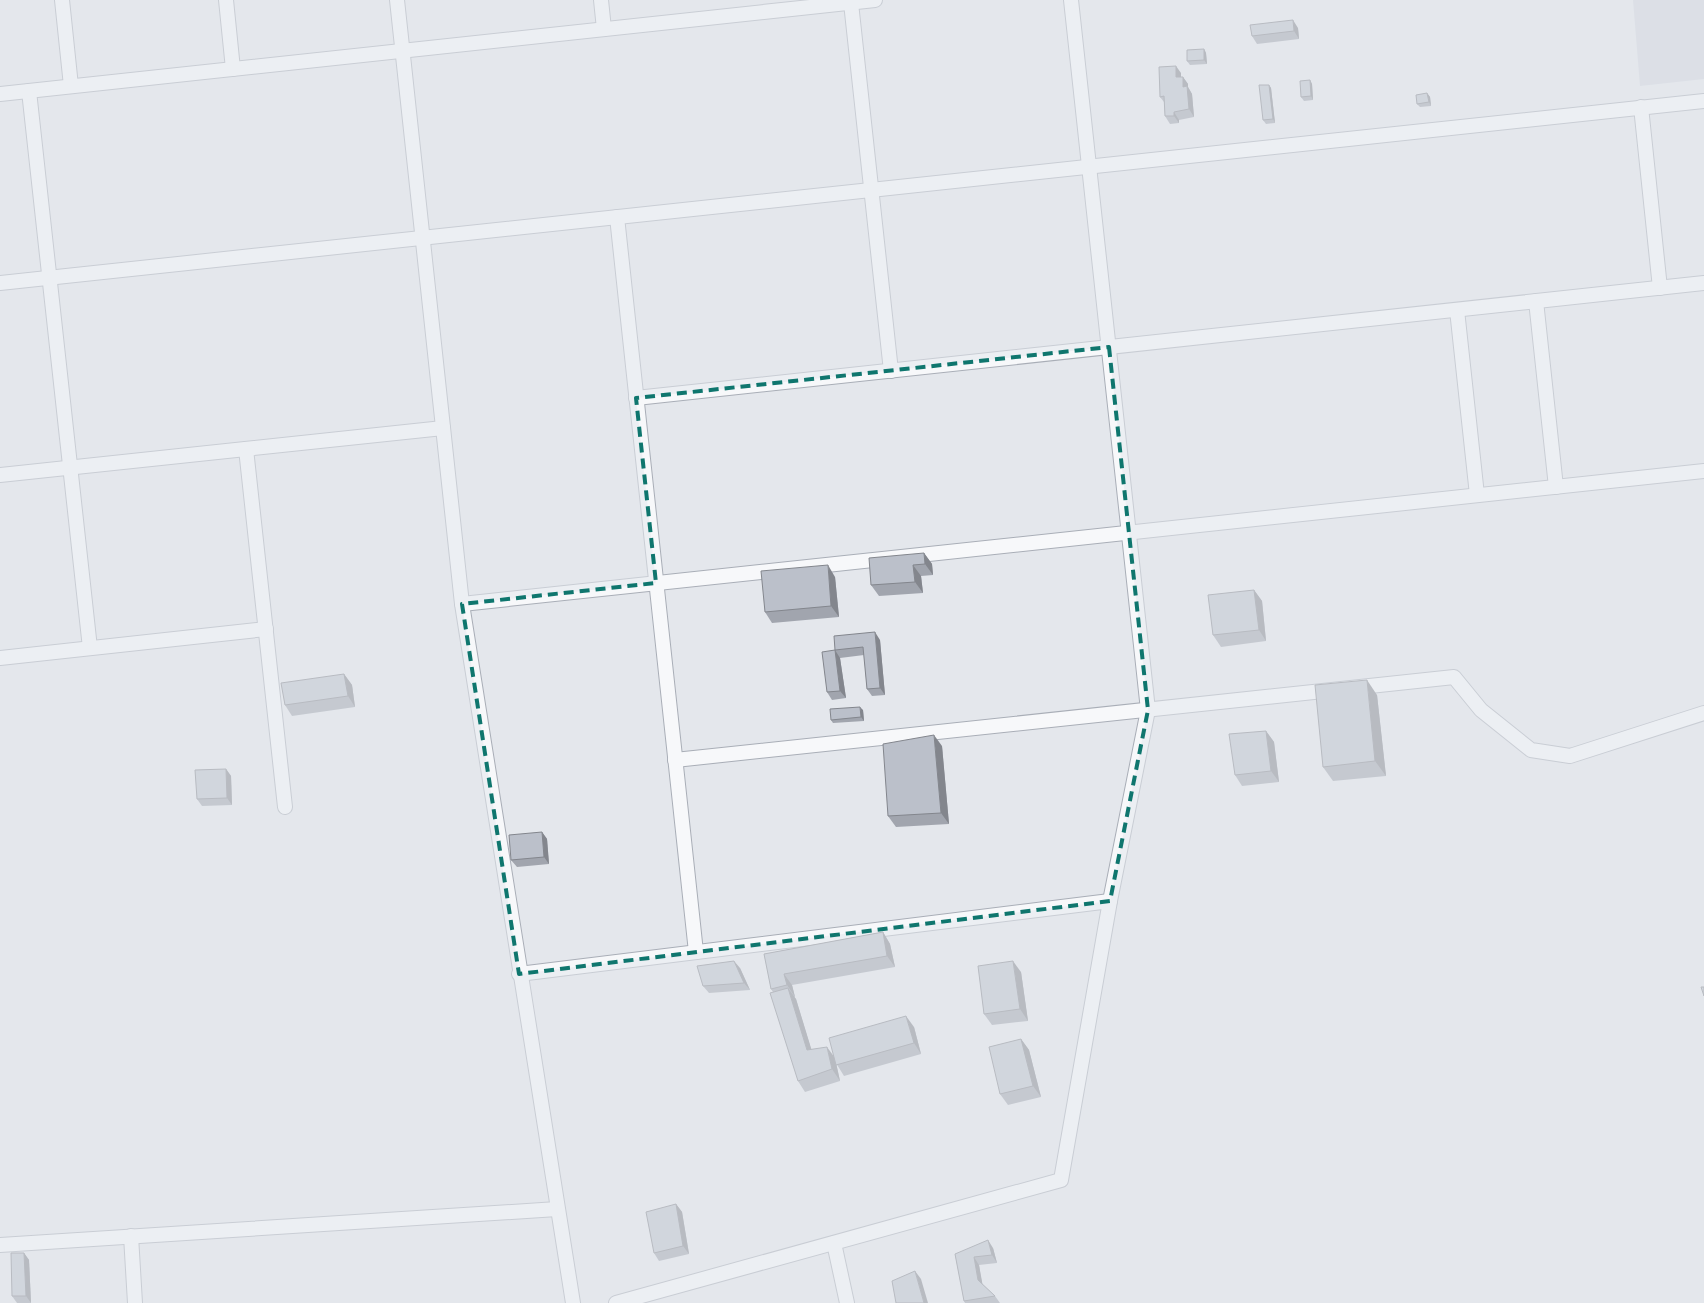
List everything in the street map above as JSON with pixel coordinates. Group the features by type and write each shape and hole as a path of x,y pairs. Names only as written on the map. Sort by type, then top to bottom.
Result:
{"street":[{"path":"62,0 72,86"},
{"path":"226,0 234,69"},
{"path":"397,0 462,604 519,974 573,1303"},
{"path":"601,0 604,29"},
{"path":"0,94 604,29 801,4 851,3 876,0"},
{"path":"616,1303 1061,1180 1110,902 1148,710 1071,0"},
{"path":"851,3 891,371"},
{"path":"30,91 90,648"},
{"path":"0,283 1704,101"},
{"path":"1641,107 1660,288"},
{"path":"616,217 696,952"},
{"path":"636,398 1704,283"},
{"path":"1536,301 1556,487"},
{"path":"1457,310 1477,495"},
{"path":"0,475 443,428"},
{"path":"246,449 285,808"},
{"path":"462,604 1704,471"},
{"path":"0,658 266,630"},
{"path":"675,760 1454,677 1481,710 1531,750 1570,756 1704,713"},
{"path":"519,974 1110,902"},
{"path":"0,1245 558,1208"},
{"path":"130,1236 136,1303"},
{"path":"834,1243 847,1303"}],"highlighted area":[{"path":"1109,347 1148,710 1110,901 519,974 462,604 656,583 636,398"}],"shaded area":[{"path":"1633,0 1704,0 1704,79 1640,86"}],"building":[{"path":"1293,20 1294,31 1252,36 1250,25"},
{"path":"1204,49 1204,60 1187,61 1187,50"},
{"path":"1176,66 1176,77 1183,77 1183,87 1187,86 1189,109 1174,112 1174,116 1165,116 1164,96 1160,97 1159,67"},
{"path":"1310,80 1311,96 1301,97 1300,81"},
{"path":"1259,85 1269,85 1273,119 1263,120"},
{"path":"1427,93 1429,102 1417,104 1416,95"},
{"path":"924,553 925,564 913,565 915,582 871,585 869,558"},
{"path":"828,565 831,606 765,612 761,571"},
{"path":"1254,590 1259,630 1213,635 1208,595"},
{"path":"875,632 880,688 867,689 863,647 835,650 834,636"},
{"path":"835,650 840,691 827,692 822,652"},
{"path":"344,674 348,696 285,705 281,683"},
{"path":"1367,680 1375,761 1323,767 1315,685"},
{"path":"860,707 861,717 831,720 830,709"},
{"path":"1266,731 1271,771 1235,775 1229,734"},
{"path":"934,735 941,813 888,816 883,744"},
{"path":"226,769 227,798 197,799 195,770"},
{"path":"542,832 544,857 511,860 509,835"},
{"path":"883,932 887,956 784,974 787,985 771,989 764,954"},
{"path":"734,961 744,983 703,986 697,966"},
{"path":"1013,961 1020,1009 984,1014 978,966"},
{"path":"788,988 807,1050 827,1047 832,1069 798,1081 770,993"},
{"path":"906,1016 914,1043 836,1065 829,1038"},
{"path":"1021,1039 1033,1086 1000,1094 989,1047"},
{"path":"676,1204 683,1246 654,1253 646,1212"},
{"path":"988,1240 992,1255 974,1257 978,1280 995,1296 964,1301 955,1254"},
{"path":"11,1253 24,1253 26,1296 12,1296"},
{"path":"915,1271 924,1303 896,1303 892,1281"}]}
